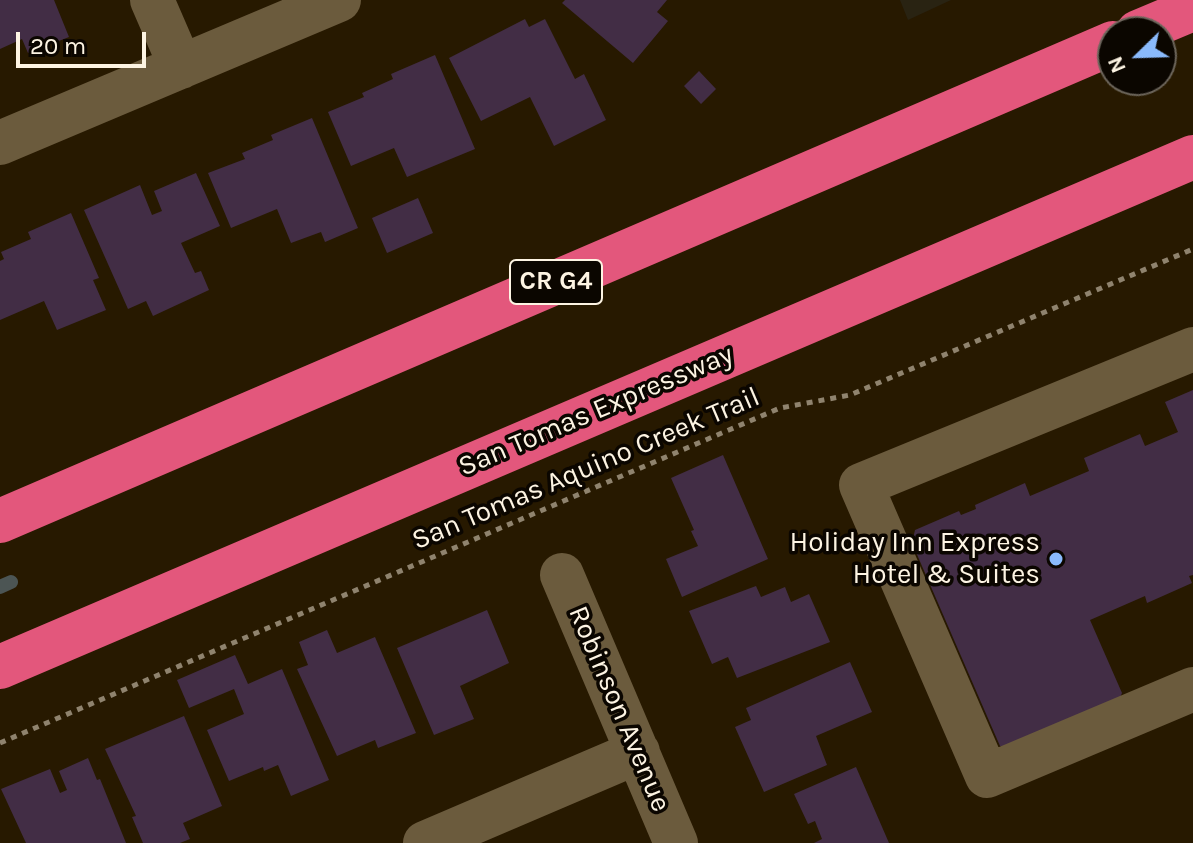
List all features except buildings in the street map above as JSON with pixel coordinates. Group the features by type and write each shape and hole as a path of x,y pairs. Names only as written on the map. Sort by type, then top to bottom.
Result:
{"highway":[{"name":"CR G4","path":"0,521 1097,50"},
{"name":"San Tomas Expressway","path":"0,667 1193,157"}],"street":[{"path":"152,0 181,67"},
{"path":"0,143 339,0"},
{"path":"1193,349 861,485 987,776 1193,689"},
{"name":"Robinson Avenue","path":"562,575 676,843"},
{"path":"425,843 638,752"}],"path":[{"name":"San Tomas Aquino Creek Trail","path":"0,743 780,408 850,395 1193,249"}],"shaded area":[{"path":"900,0 951,0 908,20"}],"waterway":[{"path":"0,587 11,582"}],"place":[{"name":"Holiday Inn Express Hotel & Suites","path":"1056,559"}]}
